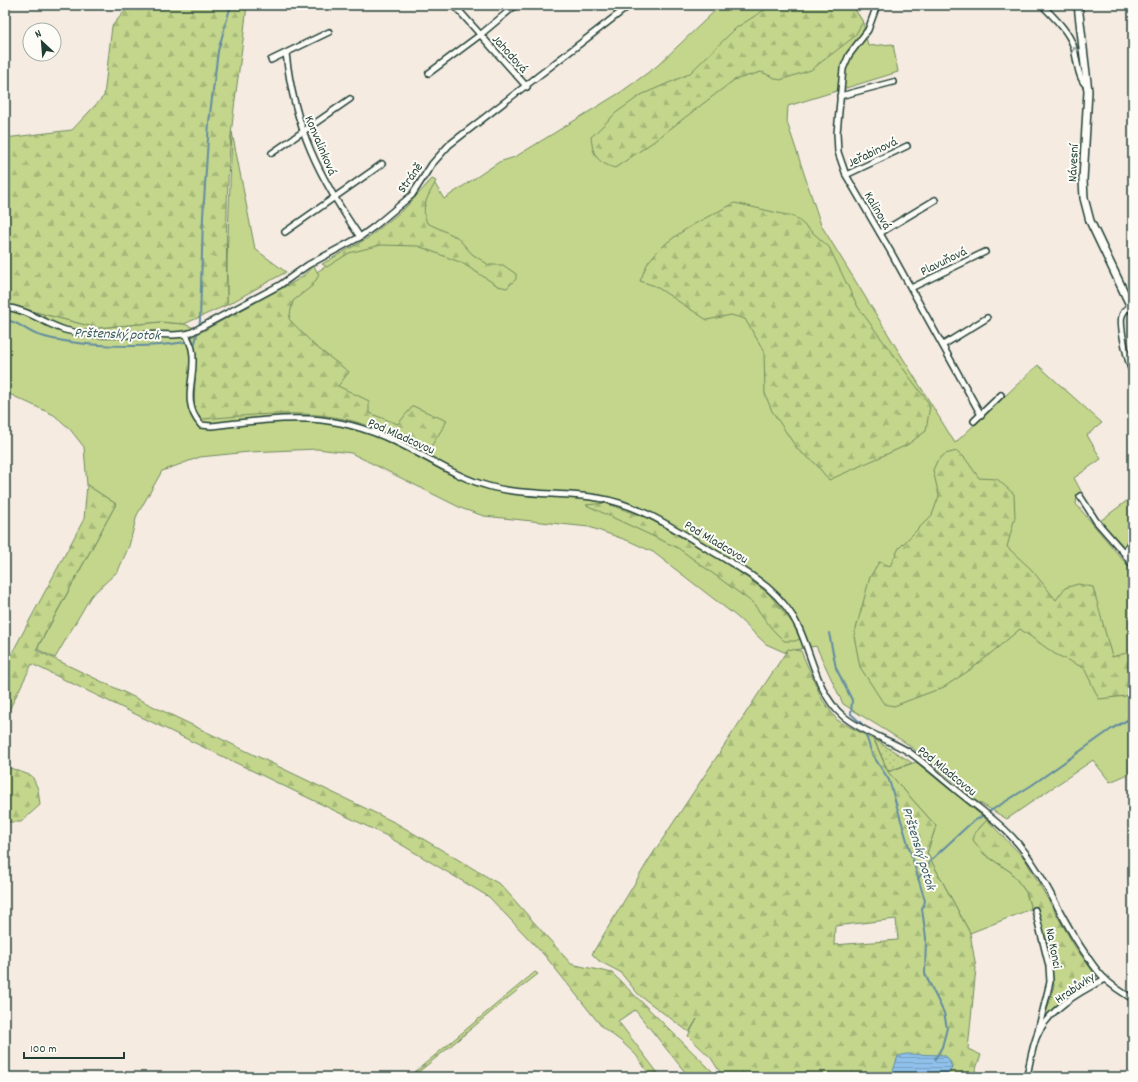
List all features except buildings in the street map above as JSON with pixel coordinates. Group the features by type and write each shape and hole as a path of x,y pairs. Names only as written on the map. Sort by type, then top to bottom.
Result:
{"street":[{"name":"Jahodová","path":"454,5 527,86"},
{"name":"Jahodová","path":"429,73 480,35 516,5"},
{"name":"Stráně","path":"186,334 273,289 308,265 360,237 412,195 432,164 448,145 527,86 630,5"},
{"name":"Kalinová","path":"877,5 868,30 849,55 843,70 836,133 838,152 846,176 880,233 981,415"},
{"path":"1042,5 1066,32 1071,41 1082,80 1087,86"},
{"name":"Návesní","path":"1078,5 1087,86 1083,180 1084,198 1090,221 1132,309"},
{"path":"271,60 329,32"},
{"name":"Konvalinková","path":"286,53 290,85 302,132 333,198 360,237"},
{"path":"840,96 893,82"},
{"path":"272,153 350,100"},
{"name":"Jeřabinová","path":"846,176 907,146"},
{"path":"284,232 382,164"},
{"path":"880,233 936,200"},
{"name":"Plavuňová","path":"911,288 985,252"},
{"path":"5,307 27,312 61,328 81,332 186,334"},
{"path":"1132,309 1124,312 1121,320 1128,364 1133,372"},
{"path":"943,345 987,318"},
{"name":"Pod Mladcovou","path":"186,334 192,350 190,404 193,416 201,425 211,426 302,418 335,421 367,429 392,440 473,482 510,490 600,498 626,504 659,519 742,568 766,586 781,601 798,626 813,665 829,700 843,716 855,724 911,753 1003,827 1036,867 1076,941 1105,979 1133,999"},
{"path":"974,421 1001,395"},
{"path":"1080,496 1096,521 1124,553 1133,566"},
{"path":"1124,553 1133,538"},
{"name":"Na Konci","path":"1035,910 1049,966 1050,982 1036,1038"},
{"name":"Hrabůvky","path":"1027,1077 1036,1038 1053,1014 1079,993 1105,979"}],"green space":[{"path":"130,5 247,5 229,156 226,263 227,305 184,324 160,322 97,328 5,304 5,138 72,130 104,96 112,26"},
{"path":"721,5 852,5 863,22 868,46 893,44 898,72 788,106 787,122 821,225 955,443 1038,365 1102,423 1087,435 1101,459 1074,478 1082,493 1077,496 1076,504 1133,572 1133,772 1110,782 1093,760 1007,819 973,799 966,791 906,743 843,704 816,646 784,652 766,644 736,616 653,552 629,541 589,527 484,516 463,509 351,453 317,449 249,452 200,457 162,471 137,515 129,546 118,571 91,596 55,658 37,649 116,504 87,485 84,447 69,428 54,415 5,392 5,304 97,328 160,322 184,324 205,332 296,284 355,248 383,227 409,204 432,179 444,199 499,162 515,157 621,92 657,66"},
{"path":"772,5 852,5 863,22 854,37 811,70 780,80 761,72 734,80 653,142 615,168 604,163 597,157 594,153 591,137 617,112 641,95 689,74 736,28"},
{"path":"232,132 255,249 286,272 227,305 227,262"},
{"path":"432,179 436,181 426,202 424,212 427,223 457,237 472,254 489,265 503,265 516,274 516,279 507,288 498,286 462,263 418,246 381,245 349,253 327,267 322,264 368,238 406,207"},
{"path":"735,203 795,217 829,247 858,307 930,405 926,431 907,445 829,480 815,463 798,450 772,411 765,394 764,351 745,319 731,315 707,320 655,286 640,281 646,266 657,251 689,228"},
{"path":"314,266 319,275 312,286 293,301 289,319 315,346 349,372 338,386 369,401 369,413 398,424 413,406 447,421 425,456 381,431 353,421 311,414 267,414 202,419 194,408 196,351 192,337 299,279"},
{"path":"957,451 965,458 979,478 997,479 1014,494 1015,517 1007,547 1031,569 1056,600 1065,588 1078,584 1093,587 1112,657 1133,651 1133,690 1126,696 1099,699 1084,668 1055,654 1020,629 973,668 944,687 894,706 884,704 860,667 854,636 870,577 879,562 890,566 899,548 932,515 939,496 933,470 937,461 945,454"},
{"path":"87,485 116,504 36,650 396,823 501,885 571,964 612,973 718,1077 689,1077 635,1010 618,1021 661,1077 651,1077 636,1055 621,1041 602,1027 546,957 489,897 387,836 32,664 5,718 5,666 84,519"},
{"path":"1128,500 1133,505 1133,532 1125,548 1100,521"},
{"path":"605,503 652,520 718,556 769,594 794,625 800,639 795,641 784,641 772,629 753,603 678,548 586,505"},
{"path":"788,649 801,651 822,699 837,720 874,740 888,772 936,826 927,853 970,933 976,968 968,1049 981,1055 973,1077 723,1077 711,1058 688,1036 697,1019 689,1032 639,995 620,972 599,961 592,954 650,858","holes":["896,919 898,940 834,945 835,926"]},
{"path":"874,739 908,760 912,763 888,771"},
{"path":"916,762 987,820 975,833 984,854 1011,872 1026,892 1031,909 970,933 927,853 936,826 888,772"},
{"path":"5,766 32,776 38,789 40,805 21,822 5,822"},
{"path":"987,820 1025,859 1075,947 1097,977 1065,998 1043,1023 1054,986 1049,951 1037,910 1031,909 1026,892 1011,872 984,854 973,840 975,833"},
{"path":"535,972 538,974 412,1077 409,1077"}],"water":[{"path":"907,1054 944,1055 949,1059 952,1068 947,1077 891,1077 898,1056"}],"waterway":[{"path":"195,343 200,321 203,217 209,122 218,51 231,5"},
{"name":"Prštenský potok","path":"5,320 14,322 38,335 72,342 111,346 151,346 185,342"},
{"name":"Prštenský potok","path":"829,633 836,668 852,700 851,714 862,724 863,728"},
{"path":"918,879 931,860 971,823 1032,785 1113,728 1133,717"},
{"name":"Prštenský potok","path":"865,732 872,754 889,780 925,901 922,909 926,938 925,974 944,1013 947,1028 942,1047 935,1059"}]}
